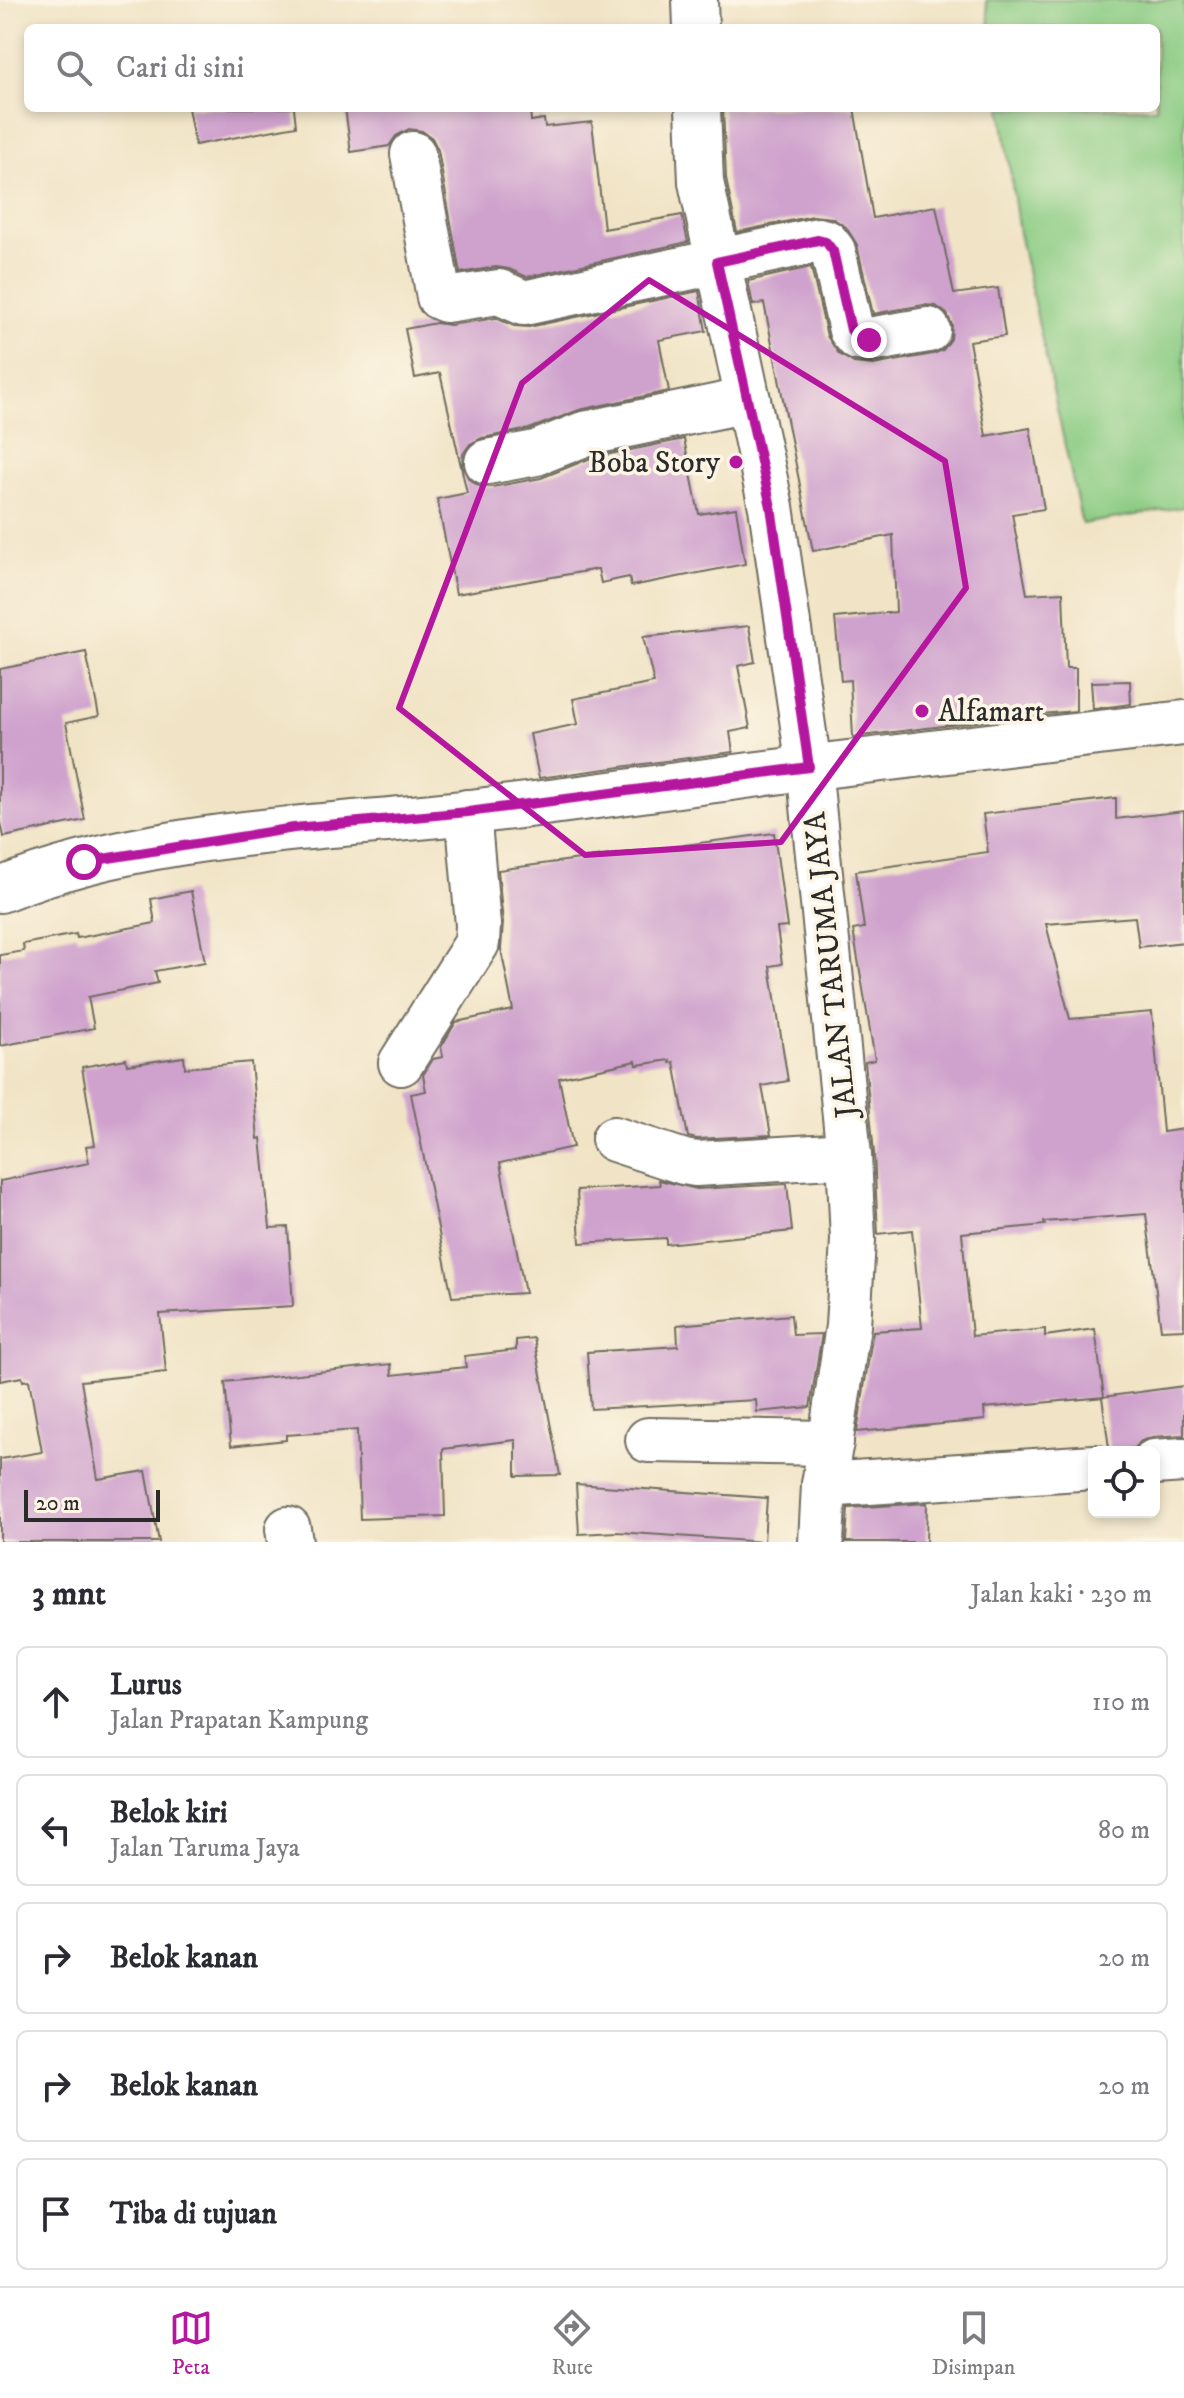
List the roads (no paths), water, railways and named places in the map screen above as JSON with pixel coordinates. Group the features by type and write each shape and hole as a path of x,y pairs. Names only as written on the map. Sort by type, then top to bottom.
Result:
{"street":[{"path":"695,0 696,24"},
{"name":"JALAN TARUMA JAYA","path":"698,112 701,182 771,507 809,767 849,1155 853,1240 848,1326 824,1485 821,1542"},
{"path":"413,154 439,297 446,300 499,292 524,303 818,240 826,242 833,251 851,330 858,338 869,340 928,330"},
{"path":"487,462 536,453 584,434 748,400"},
{"path":"0,890 84,862 294,828 468,812 809,767 1184,723"},
{"path":"401,1063 477,943 468,812"},
{"path":"614,1139 696,1164 849,1155"},
{"path":"648,1440 831,1443"},
{"path":"1160,1462 1184,1460"},
{"path":"824,1485 1088,1467"}],"place":[{"name":"Boba Story","path":"736,462"},
{"name":"Alfamart","path":"922,711"}]}
